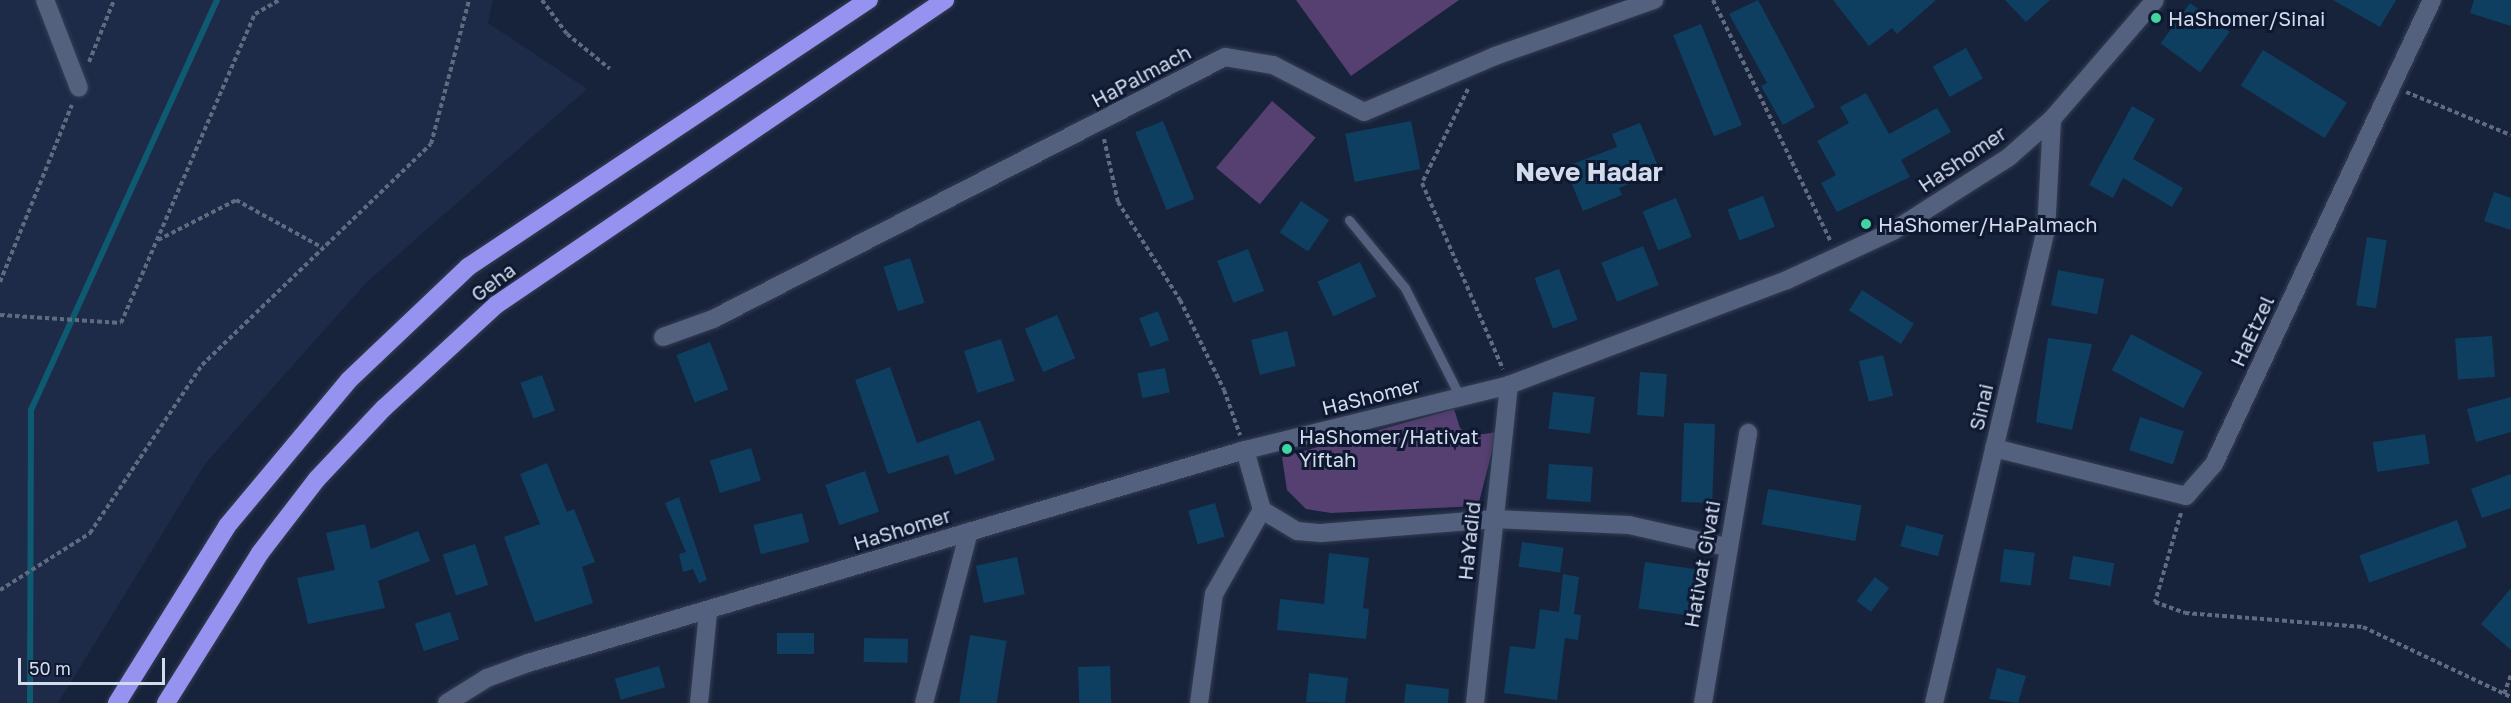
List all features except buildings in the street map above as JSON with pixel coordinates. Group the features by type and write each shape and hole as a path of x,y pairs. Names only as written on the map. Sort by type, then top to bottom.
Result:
{"highway":[{"name":"Geha","path":"117,703 227,526 349,380 468,267 869,0"},
{"name":"Geha","path":"166,703 260,553 317,479 384,408 496,305 945,0"}],"street":[{"path":"45,0 78,88"},
{"name":"HaPalmach","path":"663,337 713,319 1100,123 1225,57 1273,64 1364,112 1495,56 1654,0"},
{"name":"HaShomer","path":"447,703 487,678 528,663 708,613 1245,450 1509,384 1839,258 1893,231 2009,157 2052,118 2155,0"},
{"name":"HaEtzel","path":"2186,496 2214,464 2432,0"},
{"name":"Sinai","path":"1934,703 2046,231 2052,118"},
{"name":"HaYadid","path":"1475,703 1509,384"},
{"name":"Hativat Givati","path":"1703,703 1727,547 1748,433"},
{"path":"1994,448 2186,496"},
{"path":"1245,450 1262,510 1297,531 1321,533 1494,519 1629,525 1727,547"},
{"path":"1198,703 1214,594 1262,510"},
{"path":"924,703 969,532"},
{"path":"699,703 708,613"}],"lane":[{"path":"1349,220 1405,288 1461,397"}],"path":[{"path":"0,282 114,0"},
{"path":"0,315 121,323 255,14 279,0"},
{"path":"0,590 90,533 202,365 431,144 469,0"},
{"path":"542,0 567,34 610,69"},
{"path":"1713,0 1839,258"},
{"path":"1474,80 1461,97 1422,183 1509,384"},
{"path":"2393,87 2511,135"},
{"path":"1100,123 1118,202 1180,300 1224,390 1245,450"},
{"path":"157,240 236,200 323,248"},
{"path":"2186,496 2154,602 2185,613 2363,627 2511,697"},
{"path":"2504,694 2511,675"}],"shaded area":[{"path":"0,0 493,0 488,23 587,89 367,282 205,464 58,703 0,703"},
{"path":"1296,0 1459,0 1351,76"},
{"path":"1272,101 1316,138 1260,204 1216,168"},
{"path":"1454,409 1460,428 1470,436 1497,432 1478,506 1331,513 1306,509 1287,490 1282,457"}],"waterway":[{"path":"30,703 31,410 217,0"}],"place":[{"name":"HaShomer/Sinai","path":"2156,18"},
{"name":"HaShomer/HaPalmach","path":"1866,224"},
{"name":"HaShomer/Hativat Yiftah","path":"1287,449"}],"district":[{"name":"Neve Hadar","path":"1589,172"}]}
